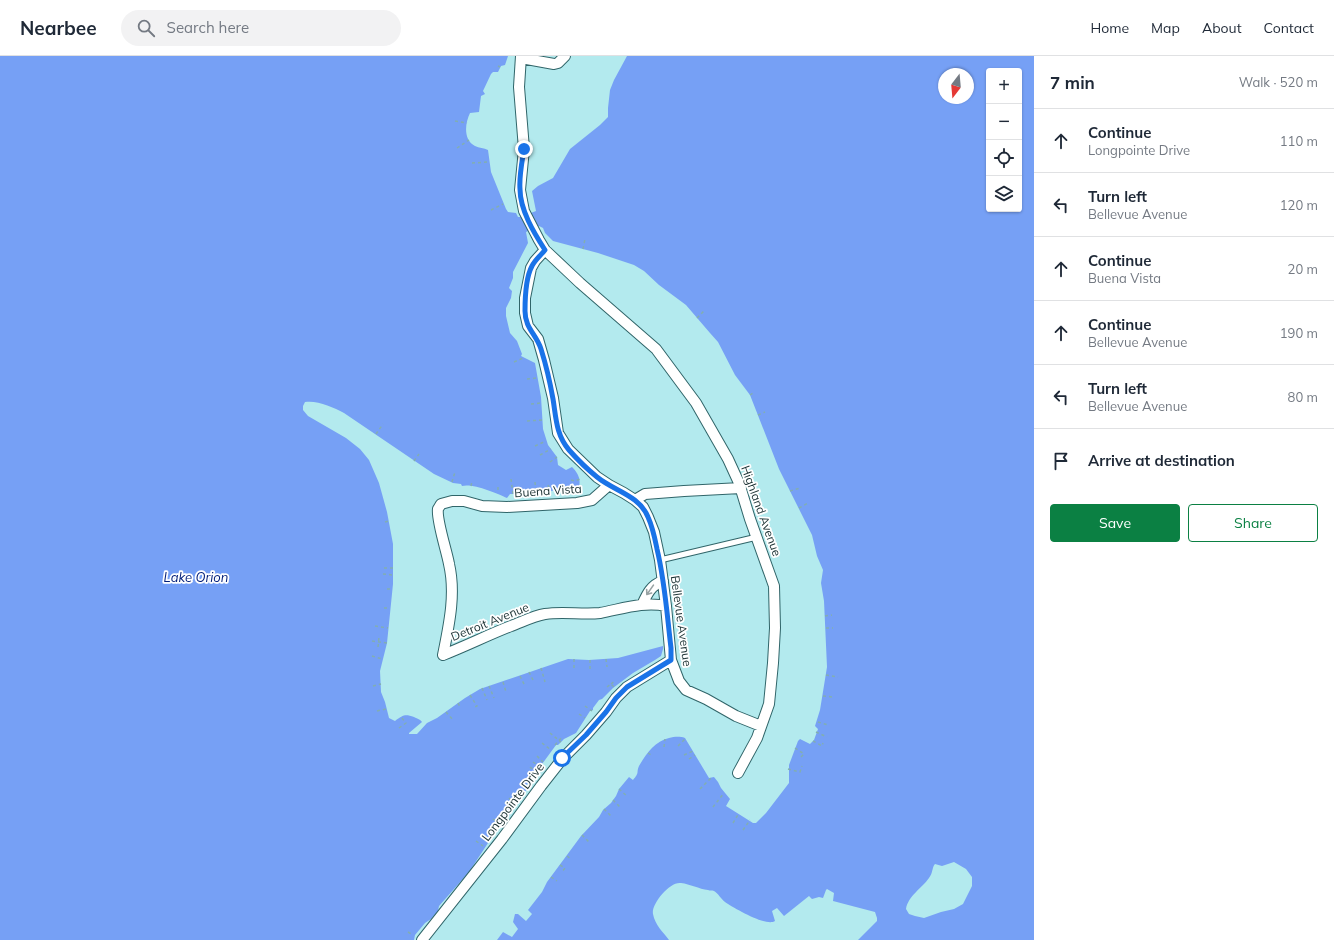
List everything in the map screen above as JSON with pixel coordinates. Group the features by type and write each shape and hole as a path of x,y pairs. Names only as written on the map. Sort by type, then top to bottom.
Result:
{"street":[{"path":"565,56 558,63 554,64 521,57 519,77 519,97 523,124 524,149 520,190 524,211 545,250 531,268 525,298 525,313 528,326 538,339 544,360 553,398 558,433 568,449 597,477 635,500 645,494 741,488"},
{"name":"Highland Avenue","path":"545,250 580,283 656,349 696,403 728,460 741,488 774,586 775,628 772,684 769,704 757,738 738,773"},
{"name":"Buena Vista","path":"443,655 452,603 452,573 439,522 439,508 441,504 452,501 464,501 482,506 507,507 578,503 592,500 609,485"},
{"name":"Bellevue Avenue","path":"635,500 643,507 654,532 663,581 671,660 678,681 686,690 706,699 736,716 761,726"},
{"path":"642,605 655,583 663,581"},
{"name":"Detroit Avenue","path":"443,655 511,626 544,614 566,612 593,614 642,605 656,604 666,606"},
{"name":"Longpointe Drive","path":"418,938 502,839 562,758 586,735 616,698 627,687 671,660"}],"lane":[{"path":"660,560 757,537"}],"path":[{"path":"455,121 467,123"},
{"path":"458,148 469,140"},
{"path":"472,163 489,162"},
{"path":"491,210 503,204"},
{"path":"583,249 585,239"},
{"path":"697,318 704,311"},
{"path":"514,362 523,358"},
{"path":"527,379 537,378"},
{"path":"531,404 541,403"},
{"path":"758,414 765,412"},
{"path":"527,422 542,420"},
{"path":"376,434 382,424"},
{"path":"536,446 546,441"},
{"path":"540,455 551,449"},
{"path":"414,461 418,454"},
{"path":"550,462 557,457"},
{"path":"452,482 455,472"},
{"path":"511,478 513,494"},
{"path":"571,480 575,481 580,479"},
{"path":"471,486 472,481"},
{"path":"535,482 536,493"},
{"path":"548,485 550,491"},
{"path":"562,486 563,490"},
{"path":"498,487 498,493"},
{"path":"790,491 800,488"},
{"path":"799,508 808,503"},
{"path":"385,522 389,521"},
{"path":"384,568 393,568"},
{"path":"383,574 393,575"},
{"path":"387,588 393,589"},
{"path":"384,608 390,608"},
{"path":"825,616 832,616"},
{"path":"375,626 388,628"},
{"path":"826,628 833,628"},
{"path":"378,647 379,637"},
{"path":"372,641 387,643"},
{"path":"372,656 382,659"},
{"path":"574,659 574,668"},
{"path":"606,659 607,667"},
{"path":"590,660 590,669"},
{"path":"541,668 545,682"},
{"path":"529,672 533,680"},
{"path":"826,674 838,677"},
{"path":"520,676 525,686"},
{"path":"607,687 615,680"},
{"path":"503,682 506,692"},
{"path":"373,686 381,684"},
{"path":"611,684 614,688"},
{"path":"489,686 494,698"},
{"path":"482,688 487,700"},
{"path":"470,695 477,706 473,708"},
{"path":"822,696 833,697"},
{"path":"458,703 460,707"},
{"path":"585,706 592,711"},
{"path":"377,711 386,709"},
{"path":"446,712 453,720"},
{"path":"579,714 584,718"},
{"path":"399,728 406,723 401,717"},
{"path":"818,722 828,725"},
{"path":"816,732 827,737"},
{"path":"550,733 560,742"},
{"path":"556,745 560,742 562,737"},
{"path":"664,747 665,739"},
{"path":"678,746 685,739"},
{"path":"813,742 822,746 824,743"},
{"path":"542,743 551,750"},
{"path":"795,748 804,754 802,757"},
{"path":"684,755 692,750"},
{"path":"648,752 651,755"},
{"path":"689,759 695,755"},
{"path":"537,756 543,762"},
{"path":"533,762 540,767"},
{"path":"788,768 800,772 802,766"},
{"path":"530,767 536,772"},
{"path":"700,789 711,778"},
{"path":"619,790 628,797"},
{"path":"520,791 524,793"},
{"path":"713,807 724,793"},
{"path":"509,798 514,803"},
{"path":"613,800 620,807"},
{"path":"505,802 511,807"},
{"path":"604,809 612,817"},
{"path":"733,823 739,814"},
{"path":"493,819 502,826"},
{"path":"743,830 750,820"},
{"path":"582,835 589,842"},
{"path":"476,841 485,848"},
{"path":"567,856 571,859"},
{"path":"560,865 565,868 562,872"},
{"path":"551,877 557,881"},
{"path":"408,932 418,938"}],"water":[{"name":"Lake Orion","path":"0,56 508,56 505,65 501,66 498,72 493,72 491,74 483,91 485,94 481,96 479,112 470,113 466,131 468,140 471,143 477,147 488,150 491,172 506,209 508,212 516,213 518,217 520,217 536,211 532,191 553,178 570,149 608,117 610,90 627,56 1034,56 1034,940 858,940 877,921 875,912 833,901 834,893 827,889 823,898 819,897 812,899 809,896 784,916 777,908 772,911 775,921 771,922 758,919 742,912 725,902 714,891 688,884 677,883 662,894 653,910 656,922 669,940 497,940 503,932 512,937 518,929 513,922 515,914 518,914 526,921 532,914 528,910 542,892 547,882 581,836 599,817 603,810 611,803 619,789 629,777 633,780 637,774 639,766 648,753 659,742 669,738 685,738 709,778 714,777 730,799 726,806 753,823 756,823 766,813 789,783 789,765 798,741 800,739 810,744 814,740 818,729 815,726 820,710 827,667 824,601 821,583 823,570 817,556 812,535 779,469 750,395 735,375 718,342 686,305 659,285 644,271 634,265 598,253 553,241 545,233 543,228 539,226 526,232 528,243 513,272 513,278 509,288 512,291 511,298 506,308 506,316 510,333 517,341 522,354 521,356 535,363 541,397 543,429 548,445 557,457 558,465 566,470 572,467 576,472 580,484 579,487 529,494 510,494 507,498 478,487 466,485 462,486 461,484 453,483 434,474 344,413 325,404 315,402 305,402 303,406 303,410 308,416 346,438 360,449 369,460 379,483 387,512 393,544 393,584 387,643 380,671 381,692 389,718 395,721 406,715 419,719 422,722 409,734 417,734 427,723 480,689 568,659 589,660 618,658 663,646 661,656 633,673 613,688 599,700 576,733 556,745 526,786 527,789 518,802 511,807 513,810 500,828 492,834 488,840 488,843 469,872 439,906 438,911 415,935 414,940 0,940","holes":["954,862 966,869 972,877 972,886 963,904 954,909 924,918 909,914 906,909 909,900 929,878 935,864 942,866"]}],"route":[{"path":"524,149 520,190 524,211 545,250 531,268 525,298 525,313 528,326 538,339 544,360 553,398 558,433 568,449 597,477 635,500 643,507 654,532 660,560 671,648 671,660 627,687 616,698 586,735 562,758"}]}
